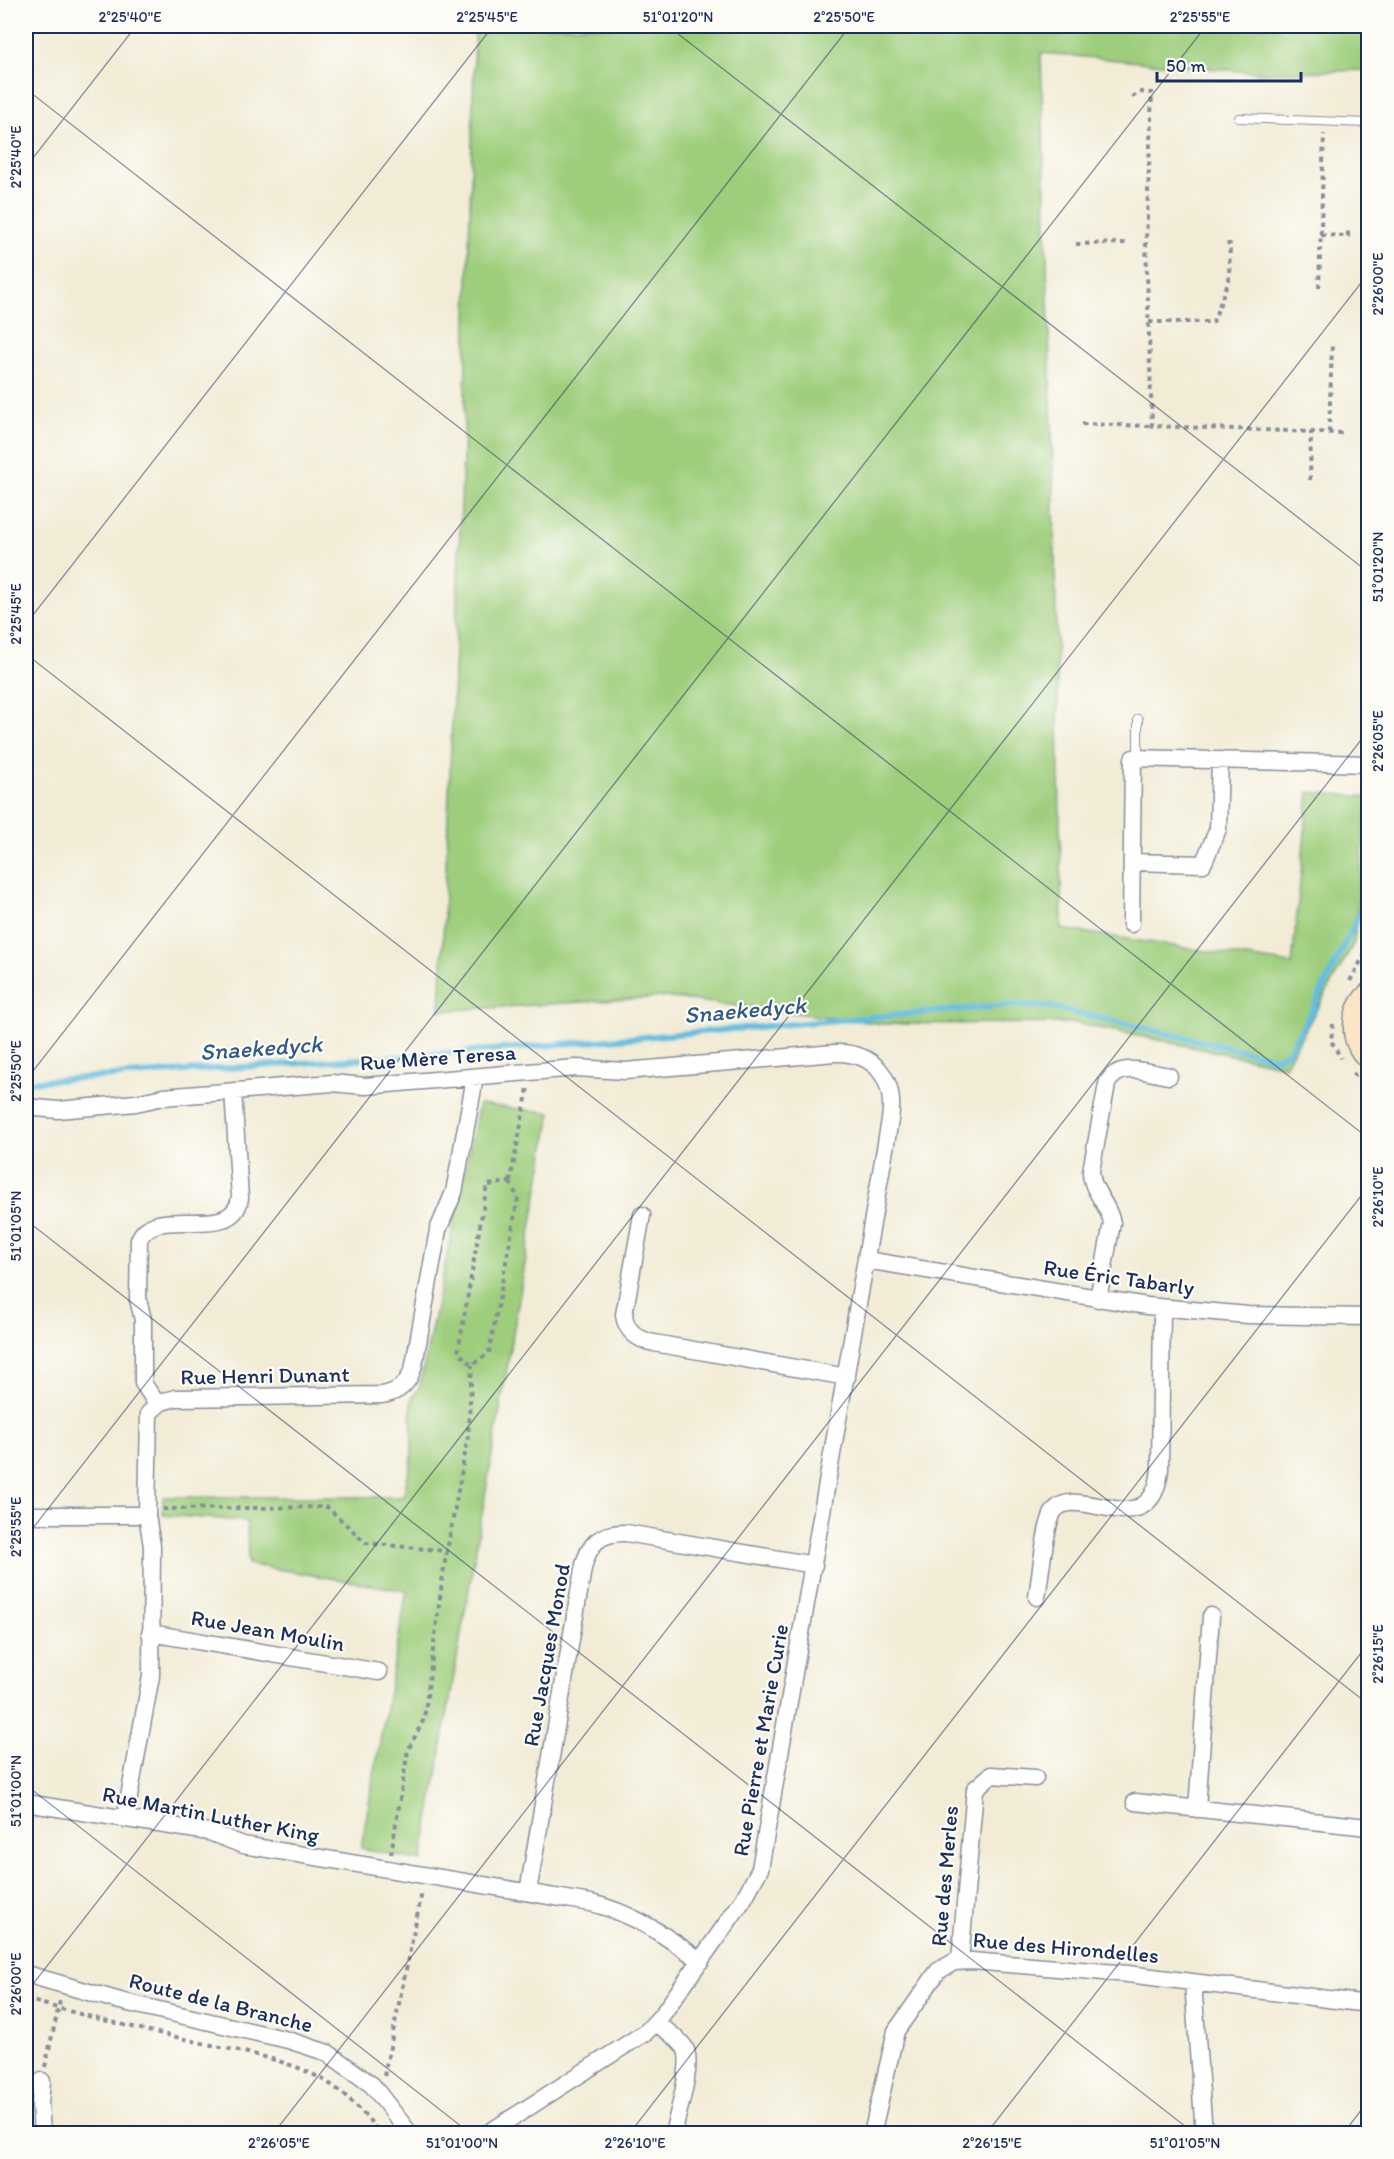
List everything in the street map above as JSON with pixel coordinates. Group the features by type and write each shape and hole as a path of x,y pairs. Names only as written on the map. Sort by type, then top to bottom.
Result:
{"street":[{"path":"1131,924 1135,758 1368,764"},
{"path":"1132,862 1203,864 1218,829 1220,760"},
{"path":"1367,995 1357,1014 1355,1031 1358,1043 1368,1058"},
{"path":"531,1073 576,1068 625,1071 835,1053 862,1058 884,1076 891,1088 892,1102 847,1377 654,1343 636,1336 624,1321 624,1309 642,1215"},
{"path":"1098,1299 1112,1223 1110,1214 1092,1181 1091,1171 1107,1084 1120,1070 1169,1076"},
{"name":"Rue Mère Teresa","path":"26,1107 58,1110 332,1083 365,1086 531,1073"},
{"name":"Rue Henri Dunant","path":"125,1819 150,1686 152,1546 147,1512 150,1483 148,1417 157,1404 176,1398 382,1395 393,1393 406,1383 414,1365 438,1230 454,1192 475,1078"},
{"path":"157,1404 143,1383 143,1320 138,1299 139,1240 142,1234 153,1226 227,1219 237,1211 240,1193 233,1091"},
{"name":"Rue Éric Tabarly","path":"866,1260 1162,1308 1248,1315 1368,1317"},
{"path":"1037,1597 1050,1519 1058,1507 1073,1502 1129,1510 1144,1503 1156,1488 1160,1469 1162,1308"},
{"name":"Rue Pierre et Marie Curie","path":"487,2133 635,2042 656,2023 748,1893 762,1862 847,1377"},
{"path":"26,1515 147,1512"},
{"name":"Rue Jacques Monod","path":"528,1892 583,1569 587,1554 596,1541 608,1533 626,1533 814,1565"},
{"path":"1197,1809 1211,1616"},
{"name":"Rue Jean Moulin","path":"150,1633 379,1672"},
{"name":"Rue des Merles","path":"960,1961 975,1788 992,1775 1035,1778"},
{"path":"1135,1802 1368,1827"},
{"name":"Rue Martin Luther King","path":"26,1803 209,1832 243,1845 528,1892 619,1911 652,1927 701,1961"},
{"name":"Rue des Hirondelles","path":"872,2133 896,2031 939,1971 960,1961 1128,1974 1368,2004"},
{"name":"Route de la Branche","path":"26,1974 64,1986 311,2046 347,2065 381,2094 410,2133"},
{"path":"1193,1982 1204,2133"},
{"path":"656,2023 681,2043 687,2054 687,2068 673,2133"},
{"path":"42,2081 42,2133"}],"lane":[{"path":"1239,118 1368,123"},
{"path":"1135,758 1138,719"}],"path":[{"path":"1132,97 1140,92 1152,93 1146,242 1152,426"},
{"path":"1319,288 1324,122"},
{"path":"1320,235 1348,236 1348,231"},
{"path":"1076,244 1127,243"},
{"path":"1149,322 1213,322 1229,280 1230,244 1225,244"},
{"path":"1329,432 1332,345"},
{"path":"1082,424 1342,432"},
{"path":"1310,480 1311,432"},
{"path":"472,1365 489,1353 518,1198 510,1182 531,1073"},
{"path":"472,1365 458,1352 487,1185 510,1182"},
{"path":"389,1870 408,1750 424,1719 447,1551 468,1437 472,1365"},
{"path":"147,1512 327,1507 366,1543 447,1551"},
{"path":"381,2094 426,1875"},
{"path":"42,2081 64,1986"},
{"path":"26,1999 58,2009 281,2061 313,2074 340,2091 366,2114 380,2133"}],"green space":[{"path":"475,26 1368,26 1368,70 1261,73 1041,53 1054,504 1062,929 1292,964 1309,792 1368,797 1354,943 1285,1066 1075,1023 884,1024 664,997 440,1011 464,432"},
{"path":"479,1104 551,1113 422,1861 361,1848 407,1591 248,1564 247,1521 163,1515 163,1497 403,1497 412,1458 411,1400 419,1388"}],"waterway":[{"name":"Snaekedyck","path":"26,1082 504,1049 1011,1005 1050,1007 1275,1058 1288,1052 1313,1009 1368,897"}]}
